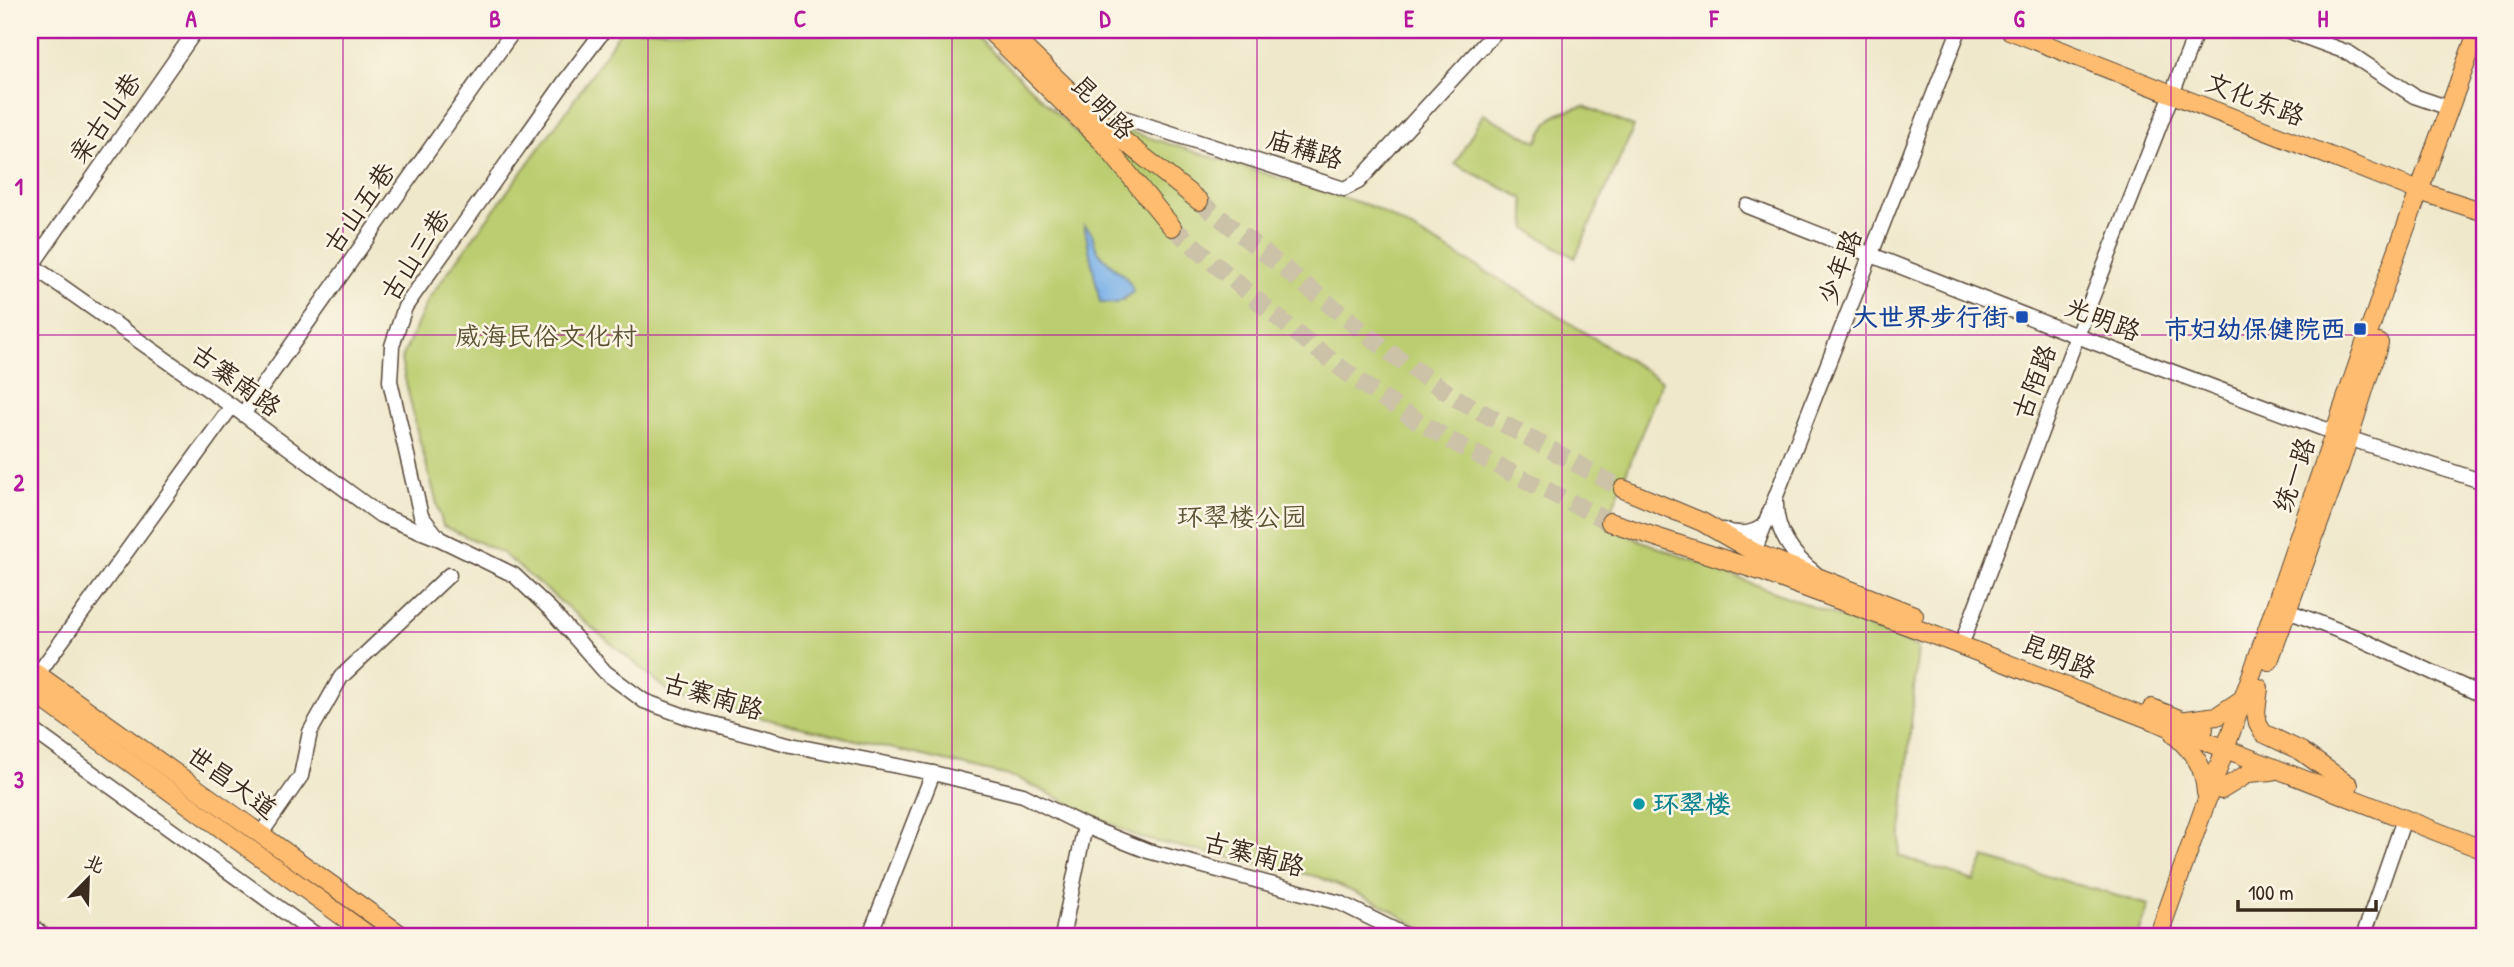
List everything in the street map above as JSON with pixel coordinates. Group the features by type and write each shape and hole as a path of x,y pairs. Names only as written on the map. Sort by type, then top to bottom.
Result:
{"main road":[{"name":"昆明路","path":"989,30 1100,139 1172,227"},
{"name":"昆明路","path":"1006,30 1109,129 1199,201"},
{"name":"文化东路","path":"2009,30 2172,90 2484,212"},
{"path":"2032,30 2172,90"},
{"name":"统一路","path":"2158,937 2251,693 2342,435 2449,108 2479,30"},
{"name":"统一路","path":"2425,188 2484,41"},
{"path":"2425,188 2484,202"},
{"name":"统一路","path":"2251,693 2288,611 2342,435"},
{"name":"昆明路","path":"1622,489 1702,522 1754,552 1965,635 2174,723 2231,746 2348,785 2484,838"},
{"name":"昆明路","path":"1610,522 1766,573 2174,723"},
{"path":"1687,547 1687,532 1692,526 1702,522"},
{"name":"世昌大道","path":"35,683 260,835 404,937"},
{"name":"世昌大道","path":"35,683 371,937"},
{"path":"2281,771 2249,773 2214,794 2200,763 2174,723 2217,716 2251,693 2258,724 2263,733 2301,751 2348,785"},
{"name":"昆明路","path":"2231,746 2281,771 2484,850"},
{"name":"统一路","path":"2169,937 2214,794"}],"street":[{"name":"亲古山巷","path":"30,266 196,30"},
{"name":"古山五巷","path":"30,714 35,683 514,30"},
{"name":"古山三巷","path":"440,539 421,516 417,502 390,381 392,346 405,307 604,30"},
{"name":"庙耩路","path":"1121,117 1344,189 1358,182 1497,30"},
{"name":"少年路","path":"1754,552 1959,30"},
{"name":"古陌路","path":"1965,635 2077,336 2197,30"},
{"path":"2286,30 2349,53 2414,96 2449,108"},
{"name":"光明路","path":"1747,206 2077,336 2342,435 2484,482"},
{"name":"古寨南路","path":"30,266 237,410 380,515 440,539 514,575 551,610 605,672 644,701 690,718 790,745 933,773 1023,795 1085,826 1148,851 1340,903 1409,937"},
{"path":"1776,498 1778,529 1805,565 1826,581"},
{"path":"1702,522 1729,532 1744,534 1757,531 1766,523"},
{"path":"1754,552 1755,563 1766,573"},
{"path":"260,835 301,776 310,732 341,677 449,575"},
{"path":"2288,611 2358,638 2484,696"},
{"path":"30,727 319,937"},
{"path":"869,937 933,773"},
{"path":"2363,937 2404,819"},
{"path":"1062,937 1085,826"},
{"path":"30,925 46,937"}],"green space":[{"name":"环翠楼公园","path":"621,30 970,30 1097,152 1131,132 1373,207 1506,283 1662,381 1605,527 1918,647 1899,856 1974,881 1984,858 2149,905 2138,937 1435,937 1381,904 1319,877 1140,838 1017,778 677,698 502,553 443,526 401,360 429,298 570,106"},
{"path":"1584,106 1634,127 1575,258 1527,229 1523,198 1455,164 1483,114 1537,142 1554,116"}],"water":[{"path":"1084,225 1101,255 1131,285 1133,292 1121,301 1110,304 1100,302"}],"tunnel":[{"path":"1199,201 1392,354 1454,397 1623,489"},
{"path":"1172,227 1297,334 1396,407 1475,454 1610,522"}],"place":[{"name":"大世界步行街","path":"2022,317"},
{"name":"市妇幼保健院西","path":"2360,329"},
{"name":"环翠楼","path":"1639,804"}],"park label":[{"name":"威海民俗文化村","path":"546,336"}]}
